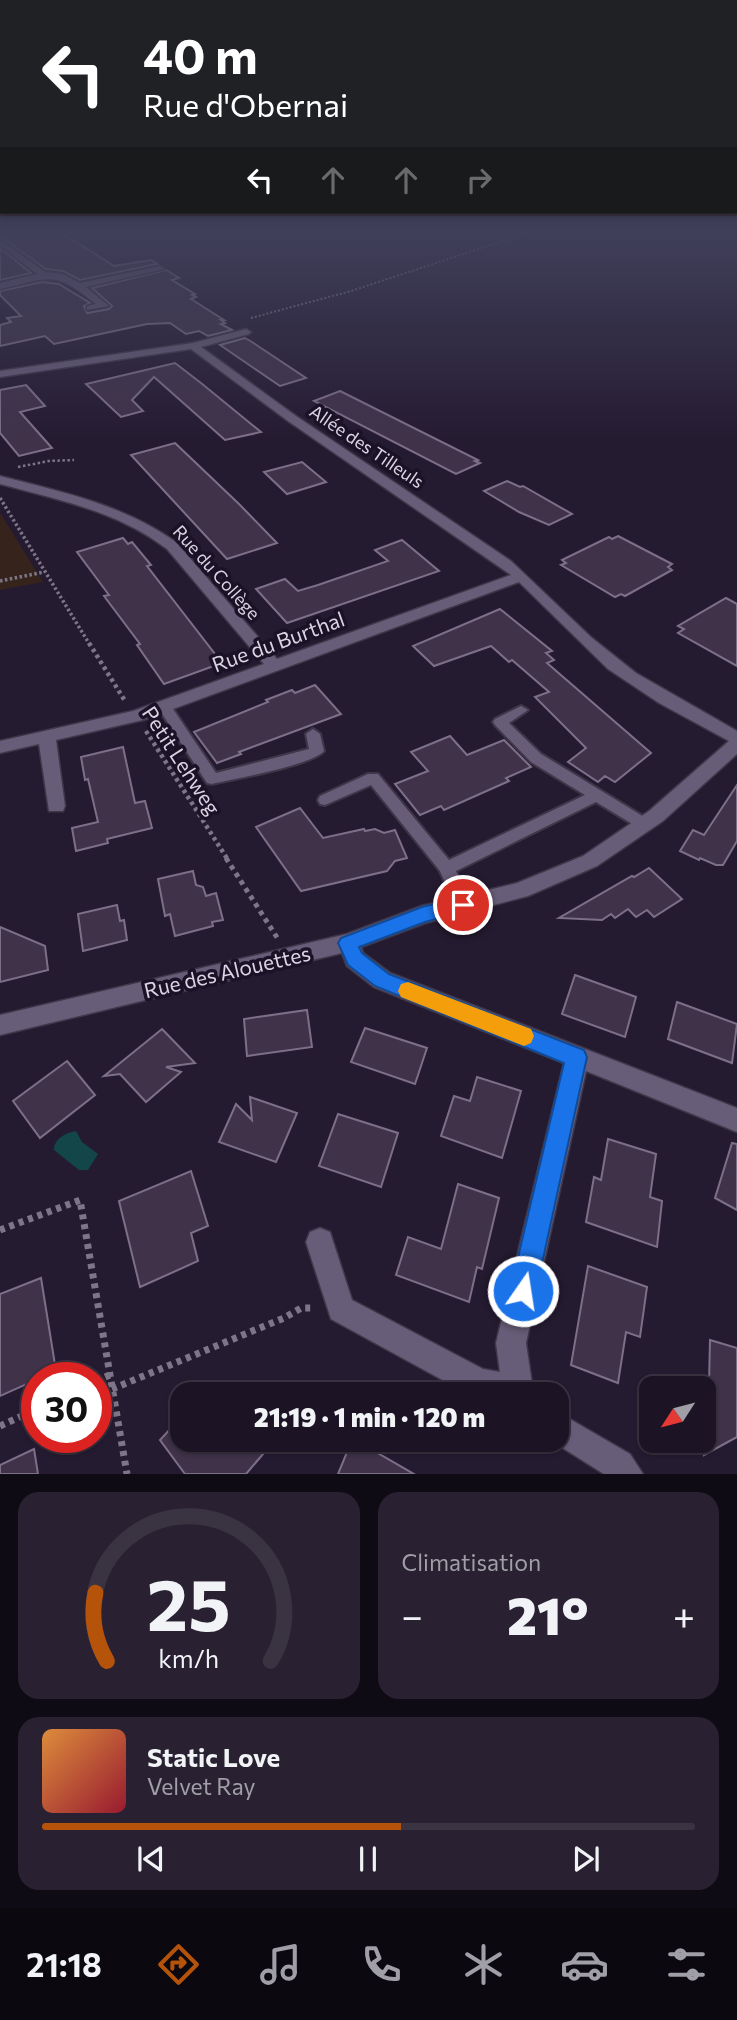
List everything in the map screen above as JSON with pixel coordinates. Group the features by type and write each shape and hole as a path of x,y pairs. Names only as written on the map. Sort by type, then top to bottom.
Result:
{"street":[{"path":"90,308 104,306 99,302"},
{"path":"0,374 192,345 246,332"},
{"name":"Allée des Tilleuls","path":"192,345 324,441 404,492 522,576 596,650 626,675 681,710 737,738"},
{"name":"Rue du Collège","path":"3,474 127,517 152,530 172,545 274,666"},
{"name":"Rue du Burthal","path":"0,747 137,716 522,576"},
{"path":"47,737 55,806"},
{"name":"Rue des Alouettes","path":"0,1025 348,943 422,915 521,890 590,861 644,824 737,744"},
{"path":"348,943 355,959 382,980 737,1120"},
{"path":"518,1382 511,1343 576,1057"},
{"path":"320,1242 341,1309 476,1382"},
{"path":"569,1434 620,1465 627,1474"}],"lane":[{"path":"164,706 212,779 303,757 317,751 313,734"},
{"path":"521,710 500,722 536,758 644,824"},
{"path":"324,800 373,778 447,868 463,905"},
{"path":"447,868 597,795"}],"path":[{"path":"246,332 251,317 310,302"},
{"path":"3,474 74,460"},
{"path":"0,498 44,572 0,581"},
{"name":"Petit Lehweg","path":"44,572 115,688 137,716 288,955"},
{"path":"0,1230 80,1200 108,1362"},
{"path":"127,1474 112,1389 284,1318 301,1308 341,1309"},
{"path":"0,1426 21,1416"}],"shaded area":[{"path":"0,513 43,582 0,590"},
{"path":"76,1131 82,1142 98,1154 88,1170 79,1170 54,1150 61,1137"}],"building":[{"path":"7,302 88,302 90,303 84,306 87,313 112,306 107,302 195,302 224,320 221,320 225,323 221,324 232,330 208,336 199,331 186,334 170,323 147,324 54,344 45,336 0,346 0,325 11,322 7,318 21,316"},
{"path":"245,338 306,378 280,386 220,345"},
{"path":"175,363 261,432 225,440 154,377 132,400 143,411 121,417 86,384"},
{"path":"26,385 45,406 20,412 52,448 19,456 0,433 0,390"},
{"path":"340,391 480,463 456,474 314,401"},
{"path":"175,443 277,543 227,559 131,455"},
{"path":"302,462 326,482 287,494 264,472"},
{"path":"507,481 523,486 572,514 549,525 519,512 484,491"},
{"path":"618,536 672,564 668,567 672,570 625,596 621,594 615,597 561,565 566,563 562,560 609,537 612,539"},
{"path":"123,538 128,544 132,542 151,565 147,566 222,663 164,684 137,645 140,644 104,596 109,595 77,552"},
{"path":"402,540 439,571 287,623 256,589 285,579 298,591 318,585 388,561 375,550"},
{"path":"726,598 737,604 737,666 678,633 684,629 678,626"},
{"path":"500,609 552,651 546,653 554,660 547,663 651,753 615,782 605,776 598,782 568,762 586,748 535,697 549,692 512,660 509,662 491,646 434,666 413,646"},
{"path":"315,685 341,714 239,752 241,754 217,763 194,732 268,702 266,700"},
{"path":"450,736 467,755 504,740 531,767 506,778 509,781 444,810 441,806 420,815 395,784 428,771 411,752"},
{"path":"123,747 135,803 145,801 152,828 107,839 108,843 76,851 72,828 98,822 81,757"},
{"path":"737,785 737,841 723,865 700,858 699,860 680,851 693,830 704,835"},
{"path":"300,808 323,838 364,829 375,829 384,833 395,830 407,858 395,861 387,871 301,891 256,827"},
{"path":"649,868 682,899 654,917 647,910 636,917 628,909 615,918 611,914 602,920 559,918 632,876"},
{"path":"193,871 196,885 203,887 206,896 216,893 223,920 212,922 213,926 175,936 170,914 165,916 158,879"},
{"path":"117,905 120,921 124,920 127,940 83,951 78,914"},
{"path":"0,927 45,946 48,970 0,982"},
{"path":"575,975 636,997 625,1037 562,1014"},
{"path":"677,1002 737,1024 732,1063 668,1039"},
{"path":"307,1010 312,1047 247,1056 244,1019"},
{"path":"365,1028 427,1048 415,1084 351,1062"},
{"path":"162,1029 195,1063 166,1067 181,1072 146,1102 120,1074 104,1076"},
{"path":"67,1061 95,1095 40,1138 13,1101"},
{"path":"477,1077 521,1091 502,1158 441,1136 454,1096 470,1101"},
{"path":"250,1097 297,1113 276,1162 219,1142 236,1104 252,1120"},
{"path":"338,1114 398,1133 381,1187 319,1166"},
{"path":"608,1139 656,1154 650,1197 662,1201 657,1247 586,1222 594,1177 601,1180"},
{"path":"732,1143 737,1144 737,1210 715,1198"},
{"path":"191,1171 208,1226 191,1233 198,1261 140,1287 119,1201"},
{"path":"458,1184 499,1198 482,1269 477,1267 469,1302 396,1275 408,1237 441,1249"},
{"path":"588,1266 647,1287 640,1337 626,1332 618,1383 571,1365"},
{"path":"41,1278 55,1362 21,1362 21,1387 0,1396 0,1294"},
{"path":"710,1340 737,1348 737,1437 716,1448 716,1376 709,1376"},
{"path":"170,1429 170,1452 265,1452 246,1474 185,1474 160,1440"},
{"path":"347,1452 376,1452 414,1474 338,1474"},
{"path":"26,1453 35,1453 38,1474 0,1474 0,1465"}],"slow traffic":[{"path":"408,991 524,1036"}],"route":[{"path":"463,905 422,915 348,943 355,959 382,980 576,1057 523,1291"}]}
